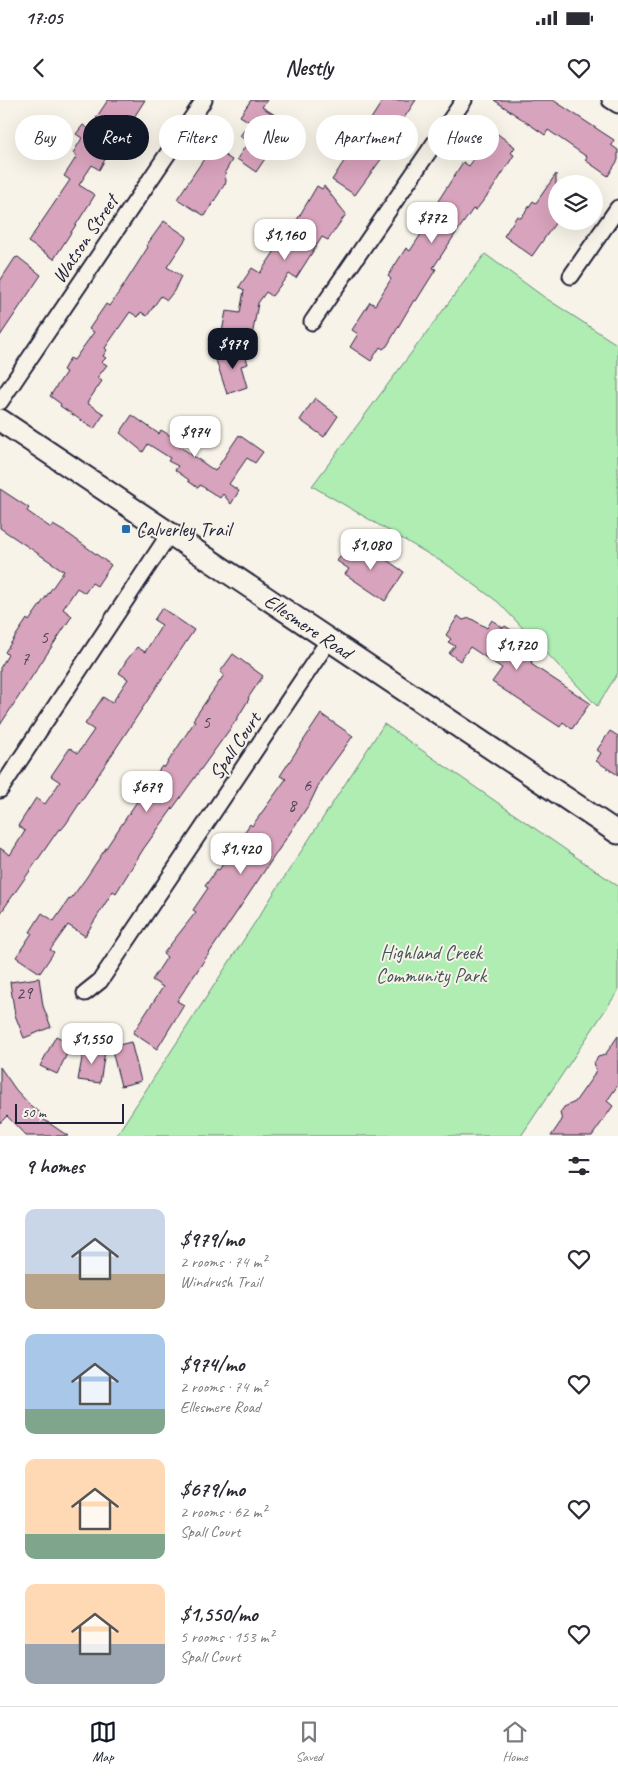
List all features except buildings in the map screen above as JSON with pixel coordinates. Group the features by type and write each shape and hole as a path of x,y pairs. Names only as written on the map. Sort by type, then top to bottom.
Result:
{"main road":[{"name":"Ellesmere Road","path":"0,420 618,833"}],"street":[{"name":"Watson Street","path":"0,402 204,100"},
{"path":"312,322 464,100"},
{"path":"610,100 618,106"},
{"path":"571,276 618,208"},
{"path":"0,790 170,533"},
{"name":"Spall Court","path":"85,994 100,982 329,640"}],"green space":[{"path":"485,254 544,297 618,345 618,673 597,706 498,602 449,566 312,486"},
{"name":"Highland Creek Community Park","path":"384,724 618,886 618,991 521,1136 116,1136"}],"place":[{"name":"Calverley Trail","path":"126,529"}]}
